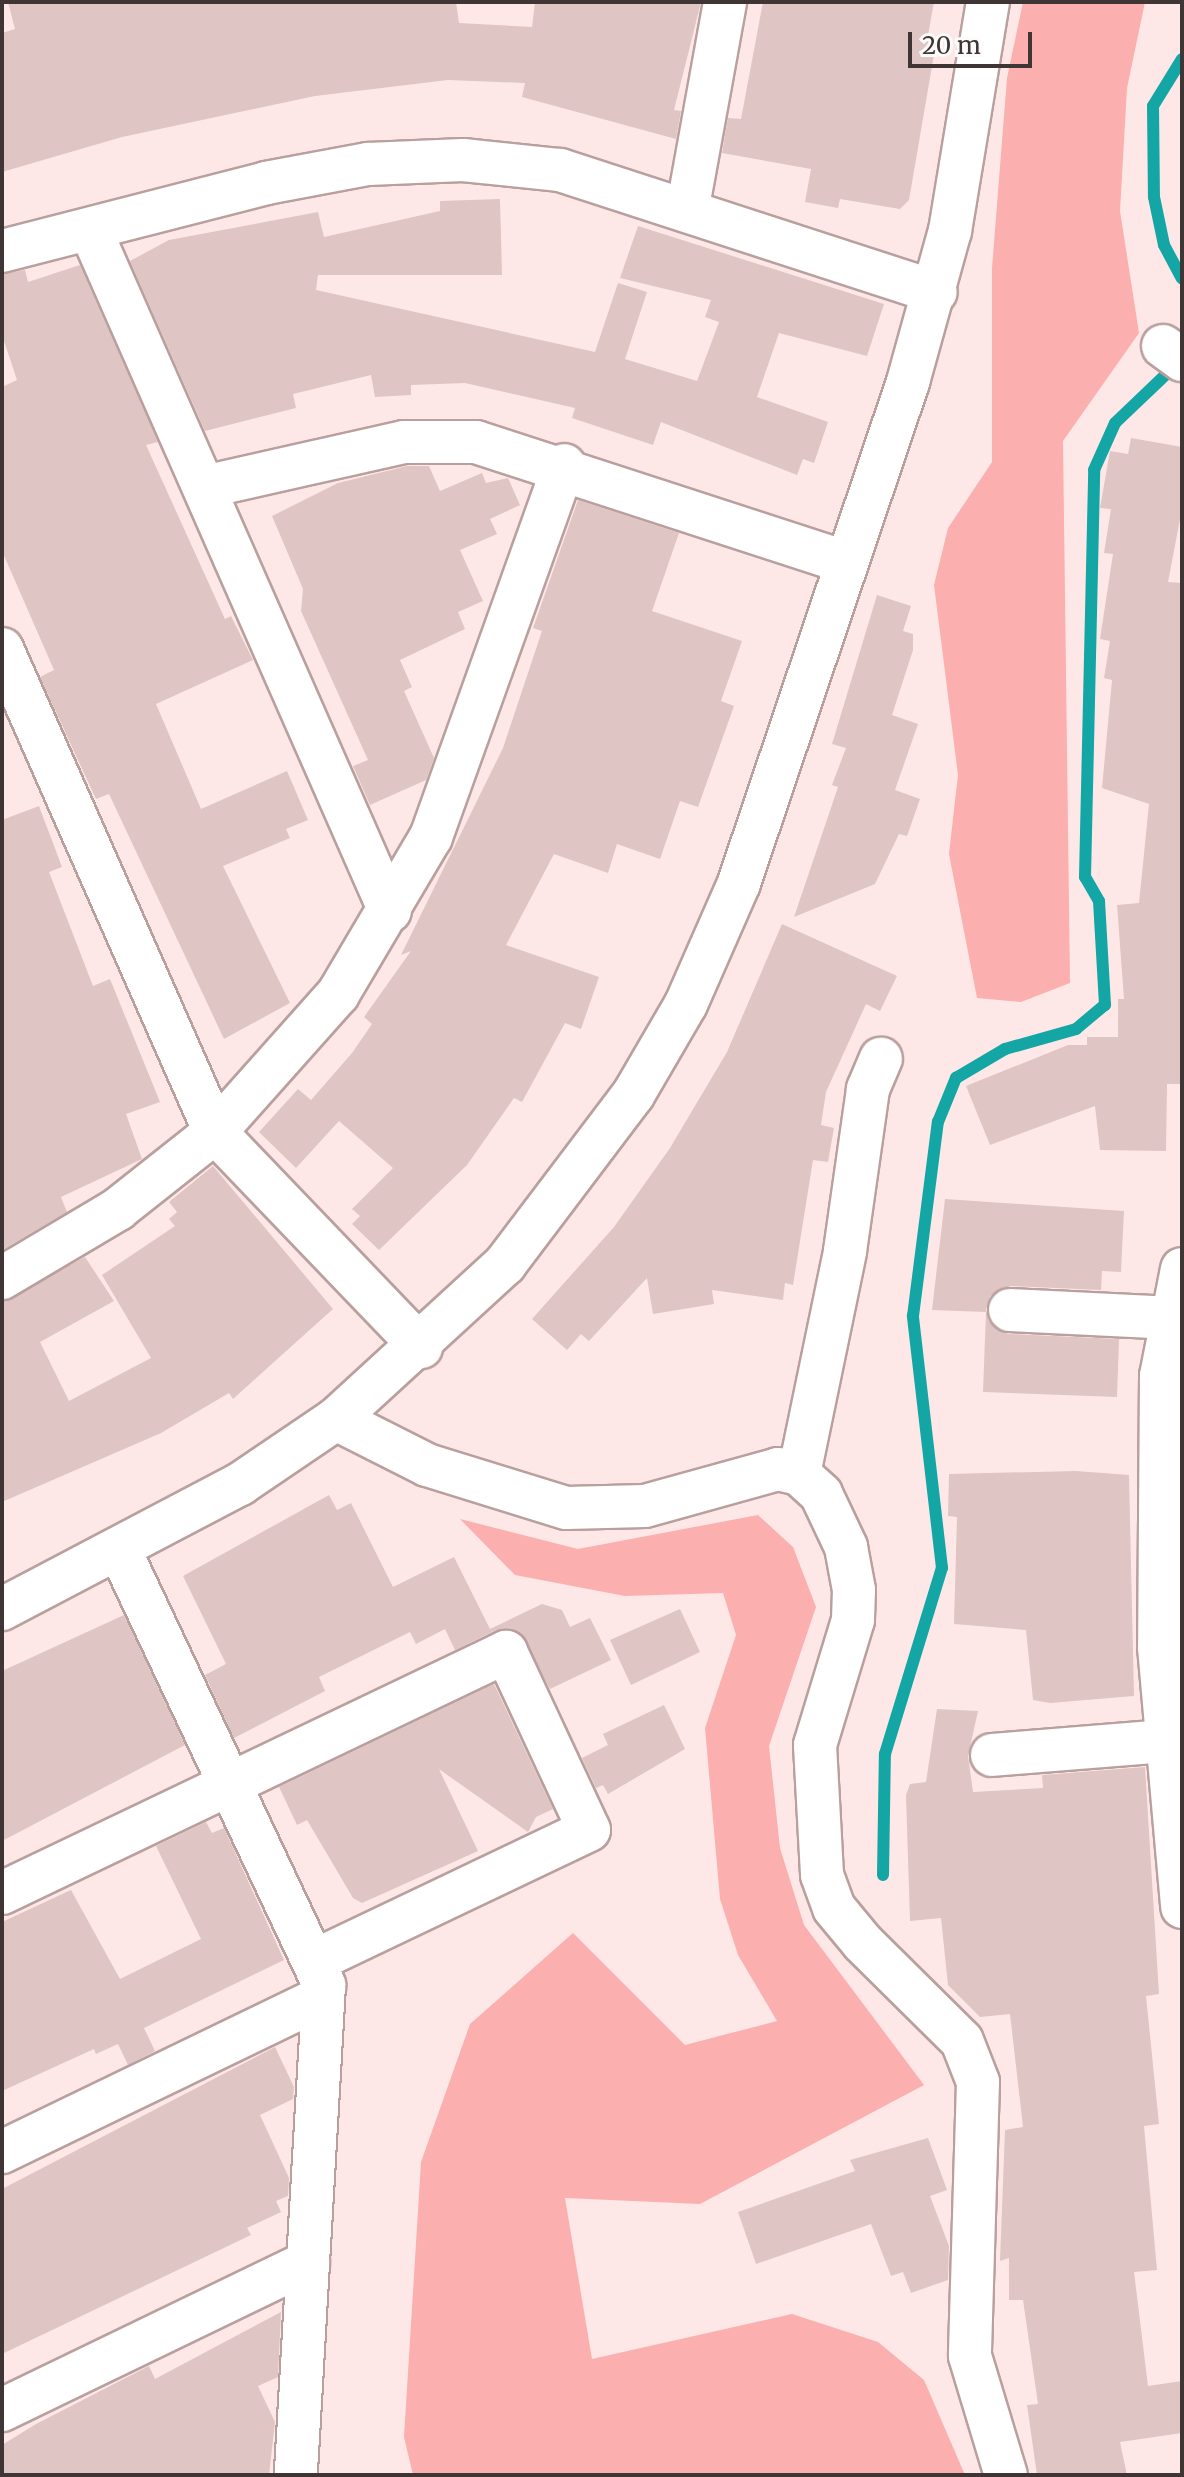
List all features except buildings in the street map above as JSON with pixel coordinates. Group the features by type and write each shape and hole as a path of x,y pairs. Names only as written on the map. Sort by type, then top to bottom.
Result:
{"street":[{"path":"688,206 725,2"},
{"path":"2,1609 120,1551 240,1484 336,1419 421,1347 569,1188 686,1004 739,883 936,292 988,2"},
{"path":"2,251 368,164 463,160 560,170 688,206 936,292"},
{"path":"90,229 390,911"},
{"path":"204,487 404,442 476,442 564,465 846,562"},
{"path":"2,1278 118,1209 215,1132 338,994 390,911 463,755 564,465"},
{"path":"2,649 215,1132 421,1347"},
{"path":"799,1474 845,1251 868,1089 881,1059"},
{"path":"1182,1269 1161,1376 1171,1646 1166,1741 1182,1907"},
{"path":"1010,1310 1173,1318"},
{"path":"336,1419 427,1465 566,1508 645,1506 752,1471 799,1474 821,1494 846,1547 854,1590 853,1620 815,1745 822,1875 834,1908 863,1943 962,2041 978,2082 970,2356 1006,2475"},
{"path":"120,1551 319,1979 296,2475"},
{"path":"2,1893 506,1652 589,1830 2,2152"},
{"path":"992,1755 1166,1741"},
{"path":"2,2410 308,2262"}],"shaded area":[{"path":"1023,2 1145,2 1127,88 1120,211 1139,333 1063,441 1070,983 1021,1002 977,998 949,854 958,775 934,585 948,528 992,462 992,268 1007,78"},
{"path":"758,1515 793,1547 816,1607 769,1746 780,1848 804,1925 924,2085 700,2204 565,2198 592,2359 792,2314 878,2342 924,2380 965,2475 413,2475 404,2437 421,2162 470,2024 573,1933 685,2045 777,2021 738,1955 720,1899 705,1728 736,1635 723,1593 625,1596 515,1575 460,1519 578,1549"}],"waterway":[{"path":"1182,59 1153,106 1154,197 1164,245 1182,279"},
{"path":"883,1875 885,1754 942,1568 913,1316 938,1122 956,1078 1005,1049 1076,1029 1105,1005 1099,901 1085,877 1094,470 1115,423 1177,364"}]}
